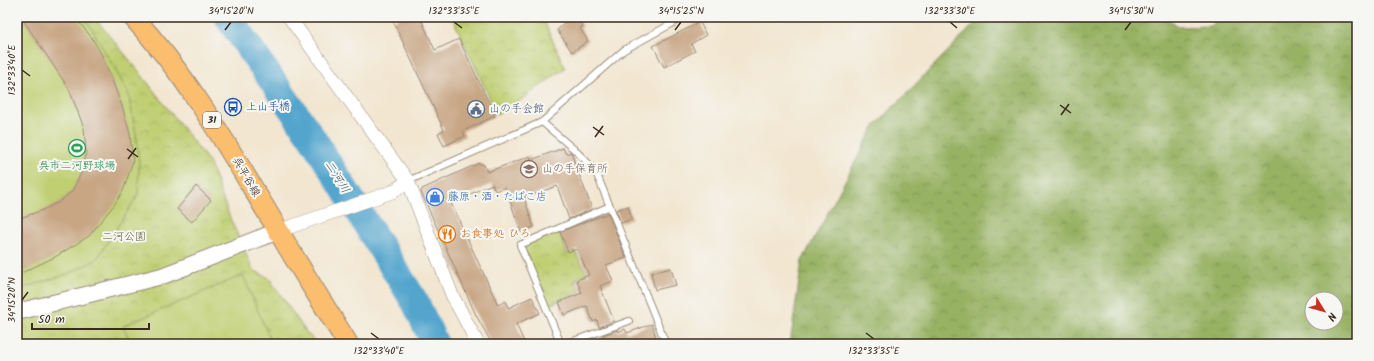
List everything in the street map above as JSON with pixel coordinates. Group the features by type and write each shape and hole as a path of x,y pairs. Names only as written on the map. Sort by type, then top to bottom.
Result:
{"main road":[{"name":"呉平谷線","path":"133,17 159,45 218,130 348,344"}],"street":[{"path":"289,17 408,181 452,295 478,344"},
{"path":"17,312 162,276 278,231 310,222 392,192 408,181"}],"lane":[{"path":"408,181 542,122 624,50 684,17"},
{"path":"542,122 576,150 595,170 666,344"},
{"path":"561,344 520,245 610,206"},
{"path":"565,344 629,321"}],"green space":[{"name":"二河公園","path":"17,17 94,17 137,69 209,162 230,218 253,270 269,278 306,332 317,344 17,344"},
{"name":"呉市二河野球場","path":"17,17 85,17 128,92 136,134 139,163 138,195 96,260 68,274 17,290"},
{"path":"452,17 542,17 565,68 514,105 497,114"},
{"path":"981,17 1164,17 1179,27 1211,26 1220,17 1357,17 1357,344 790,344 802,261 874,127"},
{"path":"559,230 567,254 575,251 587,274 576,279 575,281 580,292 547,306 523,246"},
{"path":"243,275 272,344 131,344 123,326"}],"building":[{"path":"21,17 75,17 92,38 102,55 122,106 130,134 133,161 123,191 114,205 89,236 55,257 17,275 17,219 43,210 59,202 72,191 83,169 86,152 84,128 69,89"},
{"path":"401,17 420,17 435,50 459,39 495,116 463,131 465,136 444,146 438,133 444,130 393,21"},
{"path":"561,17 576,17 583,26 580,28 588,41 572,52 557,30 564,24"},
{"path":"700,22 706,35 691,44 695,51 664,67 653,46"},
{"path":"563,148 566,154 571,152 592,209 569,219 557,186 524,198 534,227 521,232 505,187 495,191 492,184 451,203 498,305 506,301 508,308 532,297 540,313 516,324 525,344 492,344 476,315 421,192 422,189 479,163 484,165 487,172 530,156 531,160"},
{"path":"196,186 211,200 192,222 177,209"},
{"path":"628,206 632,219 621,223 616,210"},
{"path":"608,213 626,258 606,265 613,281 600,286 614,321 599,327 597,320 593,322 587,306 564,315 559,302 582,293 577,280 589,275 577,249 568,252 560,232"},
{"path":"671,268 676,285 655,290 651,273"},
{"path":"652,324 658,344 589,344 603,338 603,335 618,330 618,332 625,329 627,333"}],"waterway":[{"name":"二河川","path":"228,17 315,142 415,302 435,344"}],"place":[{"name":"上山手橋","path":"233,107"},
{"name":"山の手会館","path":"476,109"},
{"name":"呉市二河野球場","path":"77,148"},
{"name":"山の手保育所","path":"529,169"},
{"name":"藤原・酒・たばこ店","path":"435,197"},
{"name":"お食事処 ひろ","path":"447,234"}]}
